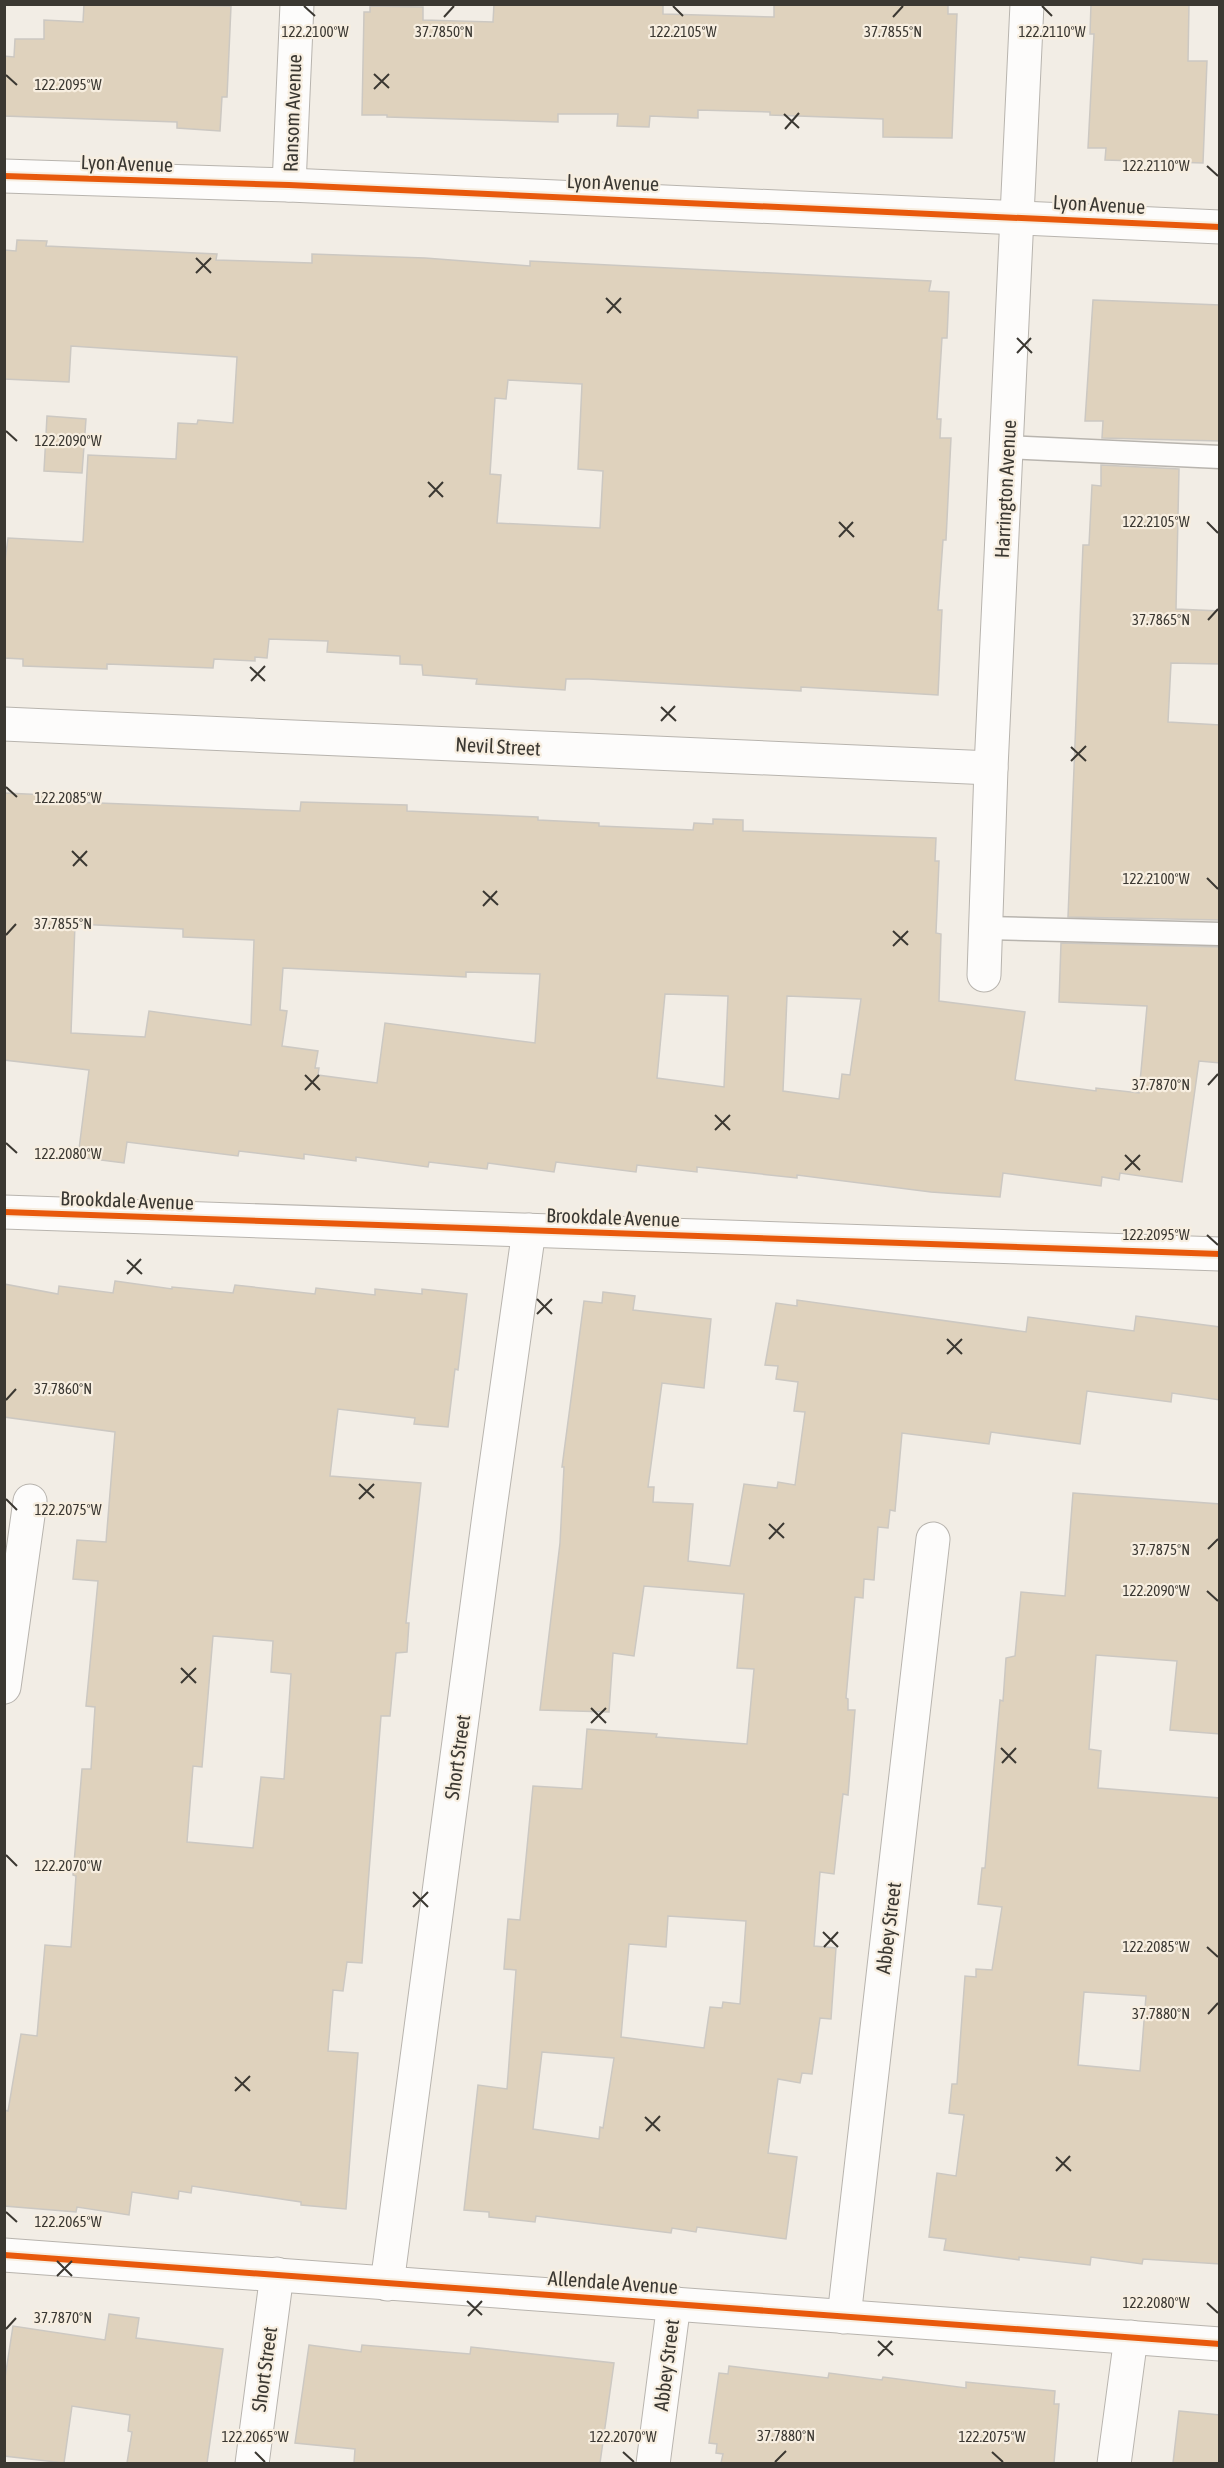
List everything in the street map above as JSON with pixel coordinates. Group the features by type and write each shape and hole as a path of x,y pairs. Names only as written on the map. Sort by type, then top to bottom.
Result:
{"street":[{"name":"Ransom Avenue","path":"289,185 297,4"},
{"name":"Harrington Avenue","path":"984,975 991,768 1027,4"},
{"name":"Lyon Avenue","path":"4,176 289,185 1018,216 1220,227"},
{"name":"Nevil Street","path":"4,724 991,768"},
{"name":"Brookdale Avenue","path":"4,1212 1220,1254"},
{"name":"Short Street","path":"387,2284 529,1230"},
{"path":"4,1688 30,1501"},
{"name":"Abbey Street","path":"844,2317 933,1539"},
{"name":"Allendale Avenue","path":"4,2255 1220,2344"},
{"name":"Short Street","path":"252,2463 277,2274"},
{"name":"Abbey Street","path":"653,2463 674,2303"},
{"path":"1114,2463 1131,2337"}],"lane":[{"path":"1007,447 1220,457"},
{"path":"986,928 1220,934"}],"building":[{"path":"84,4 231,6 227,97 222,97 220,131 177,128 177,122 4,116 4,56 14,57 15,39 44,39 44,20 83,22"},
{"path":"494,4 663,4 663,14 774,17 774,4 948,4 948,14 957,14 952,138 883,137 883,119 770,115 770,112 698,110 698,118 650,116 649,127 617,126 618,114 558,114 558,122 362,115 364,12 370,12 370,6 423,7 423,20 493,22"},
{"path":"1091,4 1189,4 1188,61 1207,61 1203,163 1105,160 1106,148 1088,148 1094,34 1090,34"},
{"path":"17,240 47,241 46,246 217,254 216,260 312,263 312,254 425,258 530,266 530,261 931,281 929,291 949,292 947,338 942,338 937,419 941,419 940,438 951,438 946,540 943,540 938,610 942,610 938,695 801,687 801,691 589,679 566,679 565,690 476,684 477,679 423,675 422,665 400,664 400,656 327,652 328,641 269,639 267,658 255,657 255,661 214,659 213,668 107,664 107,669 23,666 23,659 4,658 4,568 8,538 83,542 88,455 176,459 178,423 197,424 198,420 233,423 237,357 71,346 69,382 4,379 4,250 16,251","holes":["508,380 582,384 578,469 603,471 600,528 497,523 501,475 490,474 495,398 506,399"]},
{"path":"1093,300 1220,305 1220,441 1102,438 1103,421 1085,421"},
{"path":"47,416 86,419 82,473 44,471"},
{"path":"1101,465 1179,469 1176,609 1220,611 1220,664 1171,663 1168,722 1220,725 1220,920 1068,917 1083,545 1089,545 1092,485 1101,486"},
{"path":"4,793 49,795 49,801 300,811 301,802 407,805 407,811 538,817 538,820 599,823 599,826 693,830 694,823 713,824 713,819 743,820 743,831 936,838 935,861 939,861 936,933 941,934 939,1001 1025,1012 1015,1080 1096,1091 1096,1088 1139,1093 1147,1006 1059,1002 1061,943 1220,947 1220,1063 1199,1061 1182,1182 1120,1173 1119,1180 1102,1177 1101,1186 1003,1173 1000,1197 931,1192 797,1175 797,1178 697,1167 697,1172 637,1165 636,1172 556,1162 554,1172 488,1163 487,1169 429,1162 428,1167 356,1157 356,1161 304,1154 304,1159 239,1151 238,1156 127,1142 124,1163 78,1157 89,1070 4,1060","holes":["75,924 183,929 183,937 254,940 251,1025 149,1011 145,1037 71,1033","283,968 466,977 466,972 540,974 535,1043 385,1023 377,1083 318,1075 319,1068 315,1068 318,1051 282,1046 287,1011 280,1010","665,994 728,996 724,1087 657,1078","787,996 861,999 850,1075 842,1074 839,1099 783,1091"]},
{"path":"115,1281 172,1289 172,1287 233,1293 235,1285 315,1294 316,1288 375,1295 375,1289 422,1294 422,1289 467,1294 458,1370 455,1369 448,1427 414,1424 415,1418 338,1409 330,1476 421,1483 406,1623 409,1623 407,1652 396,1653 390,1716 381,1716 362,1963 347,1962 343,1991 333,1990 328,2051 358,2053 346,2209 301,2205 301,2202 192,2186 191,2193 179,2191 178,2199 132,2192 129,2215 77,2207 76,2212 4,2206 4,2110 8,2111 21,2034 37,2036 45,1945 71,1947 76,1876 73,1875 82,1769 91,1769 95,1707 86,1706 98,1581 73,1579 77,1540 106,1542 115,1432 4,1417 4,1284 58,1294 59,1286 113,1293","holes":["213,1636 273,1641 271,1672 291,1674 284,1779 261,1777 253,1848 187,1842 193,1766 202,1767"]},
{"path":"603,1292 635,1296 633,1310 711,1319 704,1388 662,1383 648,1487 654,1487 653,1502 693,1504 688,1561 730,1566 744,1484 777,1488 778,1482 795,1485 805,1412 794,1411 798,1382 776,1379 778,1366 765,1365 776,1303 797,1306 797,1300 1026,1332 1028,1317 1134,1331 1136,1316 1220,1327 1220,1400 1172,1393 1171,1402 1087,1391 1080,1444 991,1432 989,1444 902,1433 895,1511 890,1510 888,1528 878,1527 874,1580 864,1579 863,1598 855,1597 846,1698 848,1699 848,1710 855,1710 848,1795 843,1794 834,1874 820,1872 814,1946 836,1948 831,2019 820,2018 812,2074 802,2073 800,2083 778,2079 768,2153 797,2157 786,2239 697,2227 696,2232 672,2228 671,2233 536,2216 535,2222 489,2217 489,2212 464,2210 478,2085 507,2089 516,1970 504,1969 508,1919 520,1920 533,1786 582,1789 587,1729 747,1744 754,1669 737,1668 744,1594 644,1586 634,1656 613,1653 609,1712 540,1710 560,1543 564,1467 562,1467 584,1301 602,1303","holes":["668,1916 746,1921 740,2004 723,2002 722,2008 710,2007 704,2048 621,2037 629,1944 666,1947","542,2052 614,2058 603,2128 600,2127 599,2139 533,2129"]},
{"path":"1073,1493 1220,1504 1220,1734 1170,1730 1177,1661 1096,1655 1089,1749 1101,1751 1098,1788 1220,1798 1220,2264 1143,2259 1142,2264 1091,2257 1090,2265 1019,2257 1019,2260 944,2250 946,2239 929,2237 937,2173 956,2176 964,2115 949,2113 952,2084 957,2084 965,1976 976,1977 976,1969 992,1970 1002,1907 978,1904 982,1868 985,1868 1006,1658 1015,1656 1021,1592 1065,1596","holes":["1084,1992 1146,1996 1140,2071 1078,2065"]},
{"path":"109,2314 139,2318 136,2338 223,2349 207,2463 127,2463 132,2432 128,2431 130,2415 72,2406 64,2463 4,2456 4,2384 13,2326 105,2340"},
{"path":"309,2345 361,2352 362,2345 470,2354 471,2347 614,2363 600,2463 354,2463 355,2449 295,2443"},
{"path":"729,2366 828,2378 829,2373 882,2380 883,2377 966,2388 966,2382 1055,2391 1054,2404 1059,2404 1054,2463 721,2463 723,2454 716,2453 717,2444 709,2443 719,2373 728,2374"},
{"path":"1179,2411 1220,2415 1220,2463 1173,2463"}],"cycle path":[{"path":"4,176 289,185 1220,227"},
{"path":"4,1212 1220,1254"},
{"path":"4,2255 1220,2344"}]}
